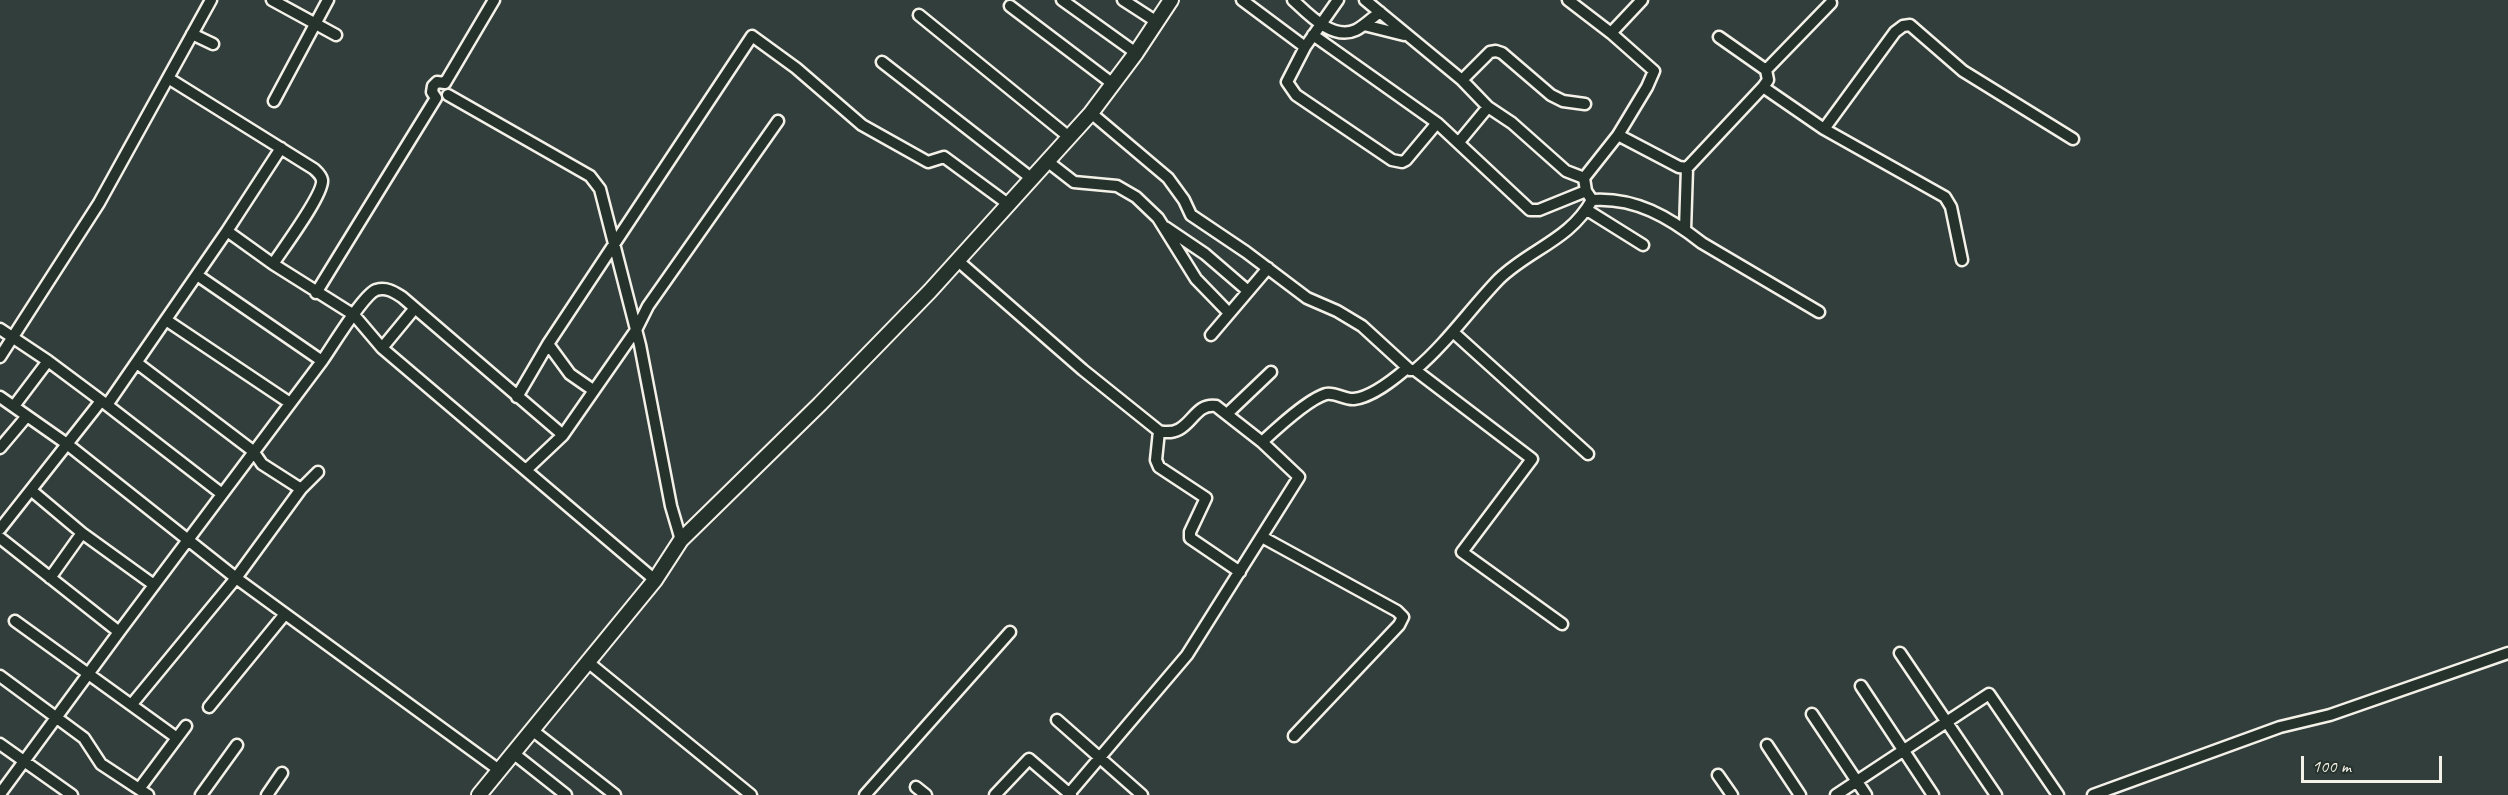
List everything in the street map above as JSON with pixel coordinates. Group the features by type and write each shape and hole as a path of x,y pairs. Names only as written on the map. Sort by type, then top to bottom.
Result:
{"street":[{"path":"0,357 99,203 211,0"},
{"path":"272,0 336,35"},
{"path":"274,101 328,0"},
{"path":"445,83 494,0"},
{"path":"1062,0 1136,53"},
{"path":"1124,0 1157,22"},
{"path":"479,795 656,580 681,540 820,404 957,260 1091,113 1172,0"},
{"path":"1242,0 1305,47"},
{"path":"1293,0 1317,31 1437,123 1532,211 1589,195 1645,206 1702,243 1819,312"},
{"path":"1338,0 1305,47 1287,82 1288,87 1296,95 1392,160 1402,162 1406,160 1437,123"},
{"path":"1365,0 1462,80 1488,107 1512,123 1566,171 1584,178"},
{"path":"1568,0 1611,33 1653,71 1647,87 1618,135 1584,178"},
{"path":"1611,33 1642,0"},
{"path":"1685,230 1687,168 1763,87 1768,80 1767,70 1831,3"},
{"path":"1010,6 1113,84"},
{"path":"1317,31 1350,32 1364,25 1380,12"},
{"path":"919,15 1069,137"},
{"path":"1364,25 1408,36"},
{"path":"1824,129 1896,32 1902,26 1910,25 1964,71 2073,139"},
{"path":"192,33 213,44"},
{"path":"518,397 548,344 752,36 795,68 862,125 928,162 944,157 1008,204"},
{"path":"1719,37 1767,70"},
{"path":"1462,80 1490,52 1496,51 1502,53 1551,95 1563,101 1585,104"},
{"path":"882,62 1031,178"},
{"path":"168,78 314,169 321,176 322,183 318,196 273,264"},
{"path":"437,82 445,83 449,88 448,95 442,99 436,98 432,92 433,86 437,82"},
{"path":"1763,87 1824,129 1945,197 1951,207 1962,260"},
{"path":"448,95 590,176 600,189 636,330 671,506 681,540"},
{"path":"316,293 436,98"},
{"path":"1459,142 1488,107"},
{"path":"1091,113 1168,178 1184,200 1191,215 1307,298 1337,311 1362,326 1411,369 1532,459 1462,552 1562,624"},
{"path":"526,471 562,435 636,330 648,306 778,121"},
{"path":"1618,135 1679,167 1687,168"},
{"path":"0,529 67,444 137,363 281,148"},
{"path":"1047,161 1074,182 1107,183 1127,191 1148,208 1165,227 1196,279 1230,314"},
{"path":"1262,442 1286,420 1314,400 1327,394 1354,399 1384,387 1411,369 1453,332 1499,280 1523,259 1546,247 1568,231 1587,210 1589,195 1584,178"},
{"path":"1587,210 1643,245"},
{"path":"1165,227 1205,254 1248,291"},
{"path":"227,231 316,293 354,315 382,348 656,580"},
{"path":"957,260 1083,370 1159,430 1168,433 1177,431 1203,407 1210,405 1228,413 1299,477 1187,655 1070,795 1029,759 996,795"},
{"path":"1211,335 1268,268"},
{"path":"197,275 322,361"},
{"path":"0,794 88,672 372,292 378,289 394,291 562,435"},
{"path":"382,348 415,308"},
{"path":"166,320 290,403"},
{"path":"0,329 48,361 222,494"},
{"path":"1453,332 1588,454"},
{"path":"548,344 570,374 593,390"},
{"path":"14,406 48,361"},
{"path":"137,363 253,451 262,464 301,489"},
{"path":"1228,413 1271,372"},
{"path":"0,397 67,444 236,578 499,770"},
{"path":"0,448 27,416"},
{"path":"1159,430 1156,460 1159,467 1206,498 1190,532 1191,538 1240,572"},
{"path":"132,704 236,578 301,489 318,472"},
{"path":"32,491 82,533 154,585"},
{"path":"50,578 82,533"},
{"path":"1262,537 1398,611 1403,617 1399,625 1294,736"},
{"path":"0,538 119,632"},
{"path":"209,707 285,614"},
{"path":"15,621 177,738"},
{"path":"865,795 1010,632"},
{"path":"1900,653 1996,795"},
{"path":"2094,795 2113,792 2280,727 2330,715 2508,653"},
{"path":"589,663 751,795"},
{"path":"0,676 87,741 101,764 143,792 186,726"},
{"path":"1862,686 1933,795"},
{"path":"1836,795 1989,694 2058,795"},
{"path":"1812,714 1866,795"},
{"path":"1057,720 1142,795"},
{"path":"532,730 615,795"},
{"path":"0,744 72,795"},
{"path":"201,795 237,745"},
{"path":"1767,745 1800,795"},
{"path":"513,753 566,795"},
{"path":"267,795 282,773"},
{"path":"1718,775 1732,795"},
{"path":"916,787 926,795"}]}
